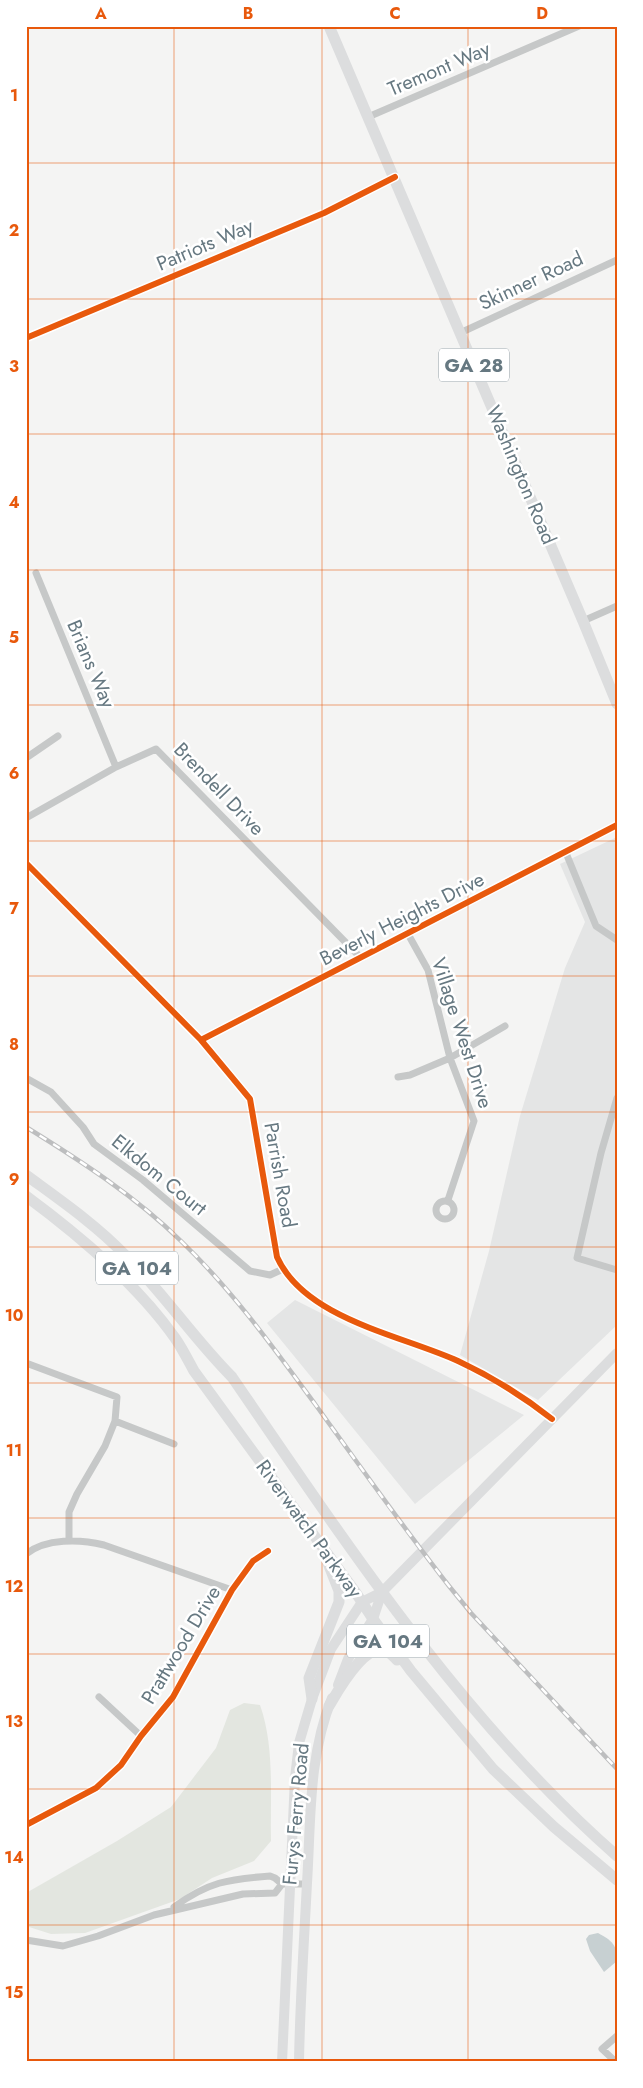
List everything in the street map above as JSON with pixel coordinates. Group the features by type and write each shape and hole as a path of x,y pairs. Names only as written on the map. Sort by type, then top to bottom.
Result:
{"main road":[{"name":"Washington Road","path":"329,26 584,621 617,704"},
{"name":"Riverwatch Parkway","path":"26,1175 88,1220 124,1254 181,1318 209,1354 232,1377 382,1592 442,1672 472,1708 537,1778 617,1856"},
{"name":"Riverwatch Parkway","path":"26,1196 73,1231 112,1267 175,1338 194,1371 320,1543 372,1619 460,1730 523,1799 617,1880"},
{"name":"Furys Ferry Road","path":"282,2062 285,1884 299,1743 312,1699 331,1649 362,1602 382,1592 617,1353"},
{"path":"312,1699 309,1678 336,1614 339,1602 339,1591 320,1543"},
{"name":"Furys Ferry Road","path":"299,2062 301,1972 310,1817 317,1745 329,1706 348,1659 372,1619 382,1592"},
{"path":"329,1706 351,1671 370,1654 379,1650 387,1651 411,1670"}],"street":[{"name":"Tremont Way","path":"368,118 579,26"},
{"name":"Patriots Way","path":"26,338 325,212 395,177"},
{"name":"Skinner Road","path":"460,333 617,260"},
{"name":"Brians Way","path":"36,573 116,767"},
{"path":"584,621 617,606"},
{"path":"26,758 58,736"},
{"name":"Brendell Drive","path":"26,818 116,767 156,749 361,958"},
{"name":"Beverly Heights Drive","path":"201,1040 617,825"},
{"path":"566,853 596,926 617,940"},
{"name":"Parrish Road","path":"26,863 201,1040 250,1099 277,1257 288,1276 308,1294 341,1315 456,1360 520,1395 552,1419"},
{"name":"Village West Drive","path":"408,934 428,970 450,1058 474,1121 448,1200"},
{"path":"398,1077 410,1075 450,1058 505,1026"},
{"name":"Elkdom Court","path":"26,1078 51,1092 83,1127 94,1144 143,1180 250,1271 270,1275 283,1269"},
{"path":"617,1098 600,1153 578,1258 617,1270"},
{"path":"26,1363 117,1398 116,1421 105,1446 77,1494 69,1512 69,1540"},
{"path":"116,1421 174,1444"},
{"path":"26,1554 44,1546 69,1540 85,1540 104,1544 232,1590"},
{"name":"Prattwood Drive","path":"26,1825 96,1788 121,1765 141,1736 173,1697 232,1590 253,1561 268,1551"},
{"path":"99,1697 141,1736"},
{"path":"170,1910 195,1892 236,1878 270,1876 285,1884 307,1884"},
{"path":"26,1940 63,1946 98,1936 154,1914 243,1894 275,1893 285,1884"},
{"path":"616,2062 602,2049 617,2036"}],"shaded area":[{"path":"617,837 617,1325 538,1400 460,1355 489,1251 520,1116 565,968 585,922 560,864"},
{"path":"295,1300 524,1415 415,1504 267,1323"},
{"path":"244,1703 260,1705 265,1721 270,1755 271,1841 254,1861 212,1878 180,1899 85,1933 51,1934 26,1926 26,1893 117,1841 171,1807 216,1748 230,1710"},
{"path":"598,1933 613,1944 617,1955 617,1961 604,1972 590,1951 586,1939 589,1935"}],"railway":[{"path":"26,1127 87,1166 145,1209 181,1241 218,1279 268,1340 449,1586 471,1613 617,1769"}],"cycle path":[{"path":"26,338 324,213 395,177"},
{"path":"201,1040 617,825"},
{"path":"26,863 201,1040 250,1099 277,1257 290,1278 309,1296 332,1310 383,1333 471,1367 495,1380 552,1419"},
{"path":"26,1825 96,1788 121,1765 141,1736 173,1697 232,1590 253,1561 268,1551"}]}
